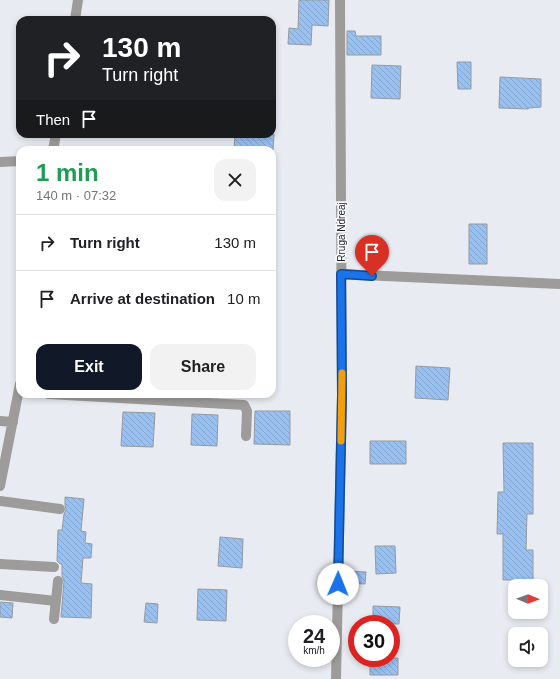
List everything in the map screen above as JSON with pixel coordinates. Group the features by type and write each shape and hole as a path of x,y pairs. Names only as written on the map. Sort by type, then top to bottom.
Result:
{"street":[{"path":"77,16 78,0"},
{"name":"Rruga Ndreaj","path":"336,679 342,395 340,0"},
{"path":"0,162 16,161"},
{"path":"341,274 560,284"},
{"path":"0,486 18,398"},
{"path":"119,398 244,405 247,411 246,436"},
{"path":"0,421 13,422"},
{"path":"0,502 60,509"},
{"path":"0,564 54,567"},
{"path":"54,619 58,581"},
{"path":"0,595 56,601"}],"building":[{"path":"299,0 329,0 328,26 312,25 311,45 288,44 289,28 298,29"},
{"path":"347,31 355,31 356,36 381,36 381,55 347,55"},
{"path":"457,62 471,62 471,89 458,89"},
{"path":"372,65 401,66 400,99 371,98"},
{"path":"500,77 541,79 541,107 528,109 499,108"},
{"path":"235,138 274,138 273,146 234,146"},
{"path":"469,224 487,224 487,264 469,264"},
{"path":"416,366 450,368 448,400 415,398"},
{"path":"255,411 290,411 290,445 254,444"},
{"path":"123,412 155,413 153,447 121,446"},
{"path":"192,414 218,415 217,446 191,445"},
{"path":"370,441 406,441 406,464 370,464"},
{"path":"503,443 533,443 533,514 527,514 526,550 533,550 533,579 503,580 503,534 497,534 498,492 504,492"},
{"path":"65,497 84,499 81,531 86,532 85,543 92,544 91,558 83,558 81,583 92,584 91,618 61,617 64,581 62,576 62,564 57,561 58,530 62,530 66,510"},
{"path":"220,537 243,539 242,568 218,566"},
{"path":"375,546 395,546 396,573 376,574"},
{"path":"345,571 366,572 365,584 345,583"},
{"path":"198,589 227,590 226,621 197,620"},
{"path":"0,602 13,603 12,618 0,617"},
{"path":"146,603 158,604 157,623 144,622"},
{"path":"373,606 400,607 400,615 373,615"},
{"path":"370,667 398,667 398,675 370,675"}],"slow traffic":[{"path":"341,441 342,373"}],"route":[{"path":"338,584 342,395 341,274 372,276"}]}
